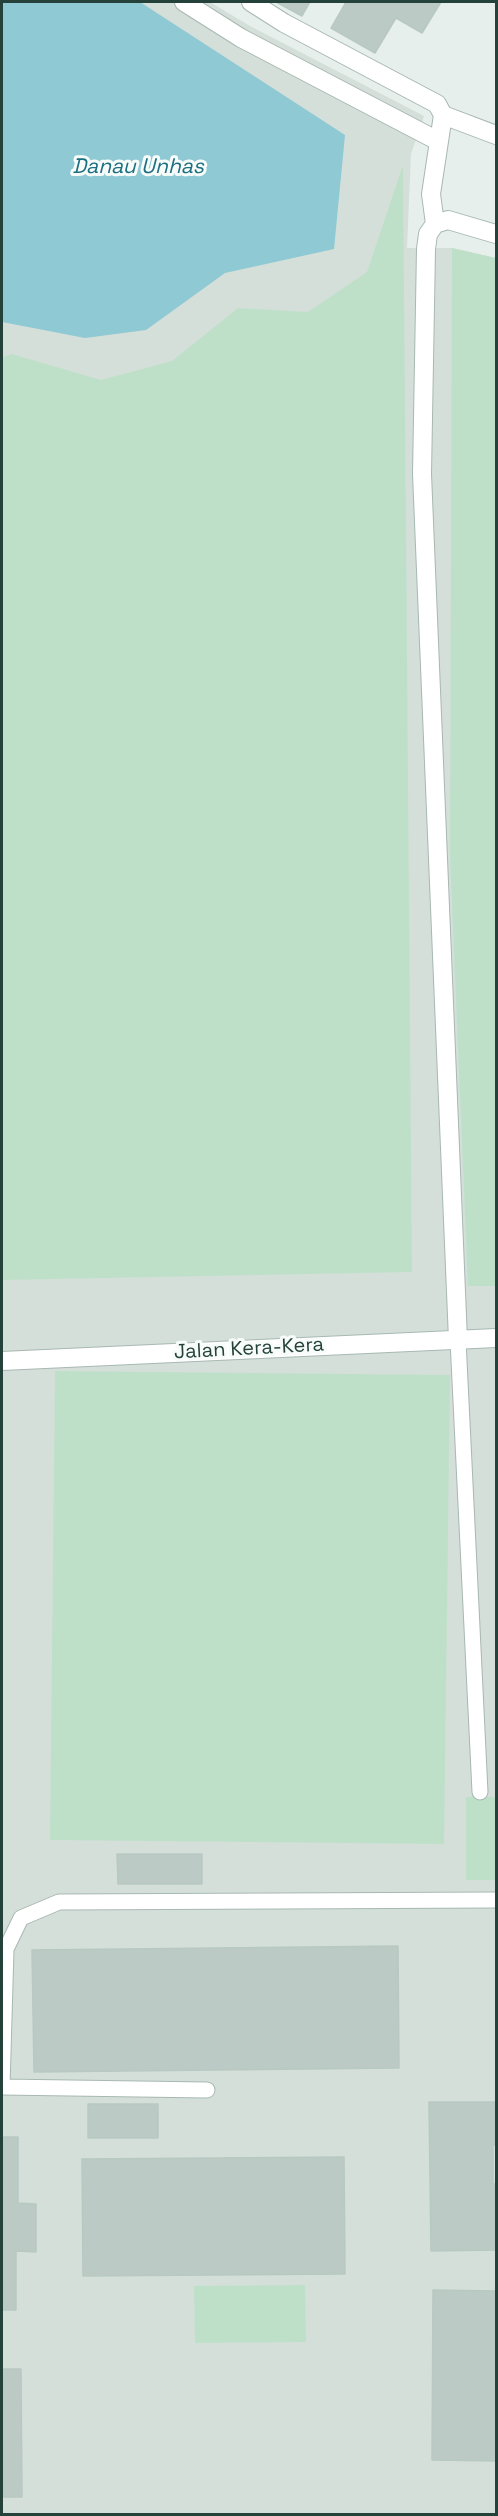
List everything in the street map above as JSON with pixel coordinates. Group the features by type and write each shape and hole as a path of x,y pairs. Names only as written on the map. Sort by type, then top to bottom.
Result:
{"street":[{"path":"184,2 241,38 438,141"},
{"path":"251,2 284,23 438,104 443,115 431,194 435,224"},
{"path":"443,115 496,135"},
{"path":"458,1340 422,474 426,249 428,234 435,224 448,220 496,234"},
{"name":"Jalan Kera-Kera","path":"2,1361 496,1338"}],"lane":[{"path":"458,1340 480,1792"},
{"path":"207,2090 2,2087 6,1948 21,1918 58,1902 496,1900"}],"shaded area":[{"path":"2,2 210,2 250,26 424,116 411,154 407,248 452,248 496,258 496,2514 2,2514"}],"green space":[{"path":"403,165 412,1272 2,1280 2,357 12,354 101,380 172,361 238,308 308,312 367,272"},
{"path":"452,248 496,258 496,1286 468,1286 450,857"},
{"path":"55,1371 450,1375 444,1844 50,1840"},
{"path":"466,1797 496,1797 496,1880 466,1880"},
{"path":"305,2285 306,2342 195,2343 194,2286"}],"water":[{"name":"Danau Unhas","path":"2,2 140,2 345,135 334,249 225,273 146,330 85,338 2,322"}],"building":[{"path":"276,2 310,2 302,16"},
{"path":"346,2 441,2 422,33 396,18 375,53 331,28"},
{"path":"117,1854 202,1854 202,1884 118,1884"},
{"path":"398,1946 399,2068 34,2072 32,1950"},
{"path":"429,2102 496,2102 493,2184 496,2184 496,2250 431,2251"},
{"path":"88,2104 158,2104 158,2138 88,2138"},
{"path":"2,2137 18,2137 18,2203 36,2204 36,2252 16,2251 16,2310 2,2310"},
{"path":"344,2157 345,2274 83,2276 82,2159"},
{"path":"433,2290 496,2291 496,2461 432,2460"},
{"path":"2,2369 21,2369 22,2497 2,2497"}]}
